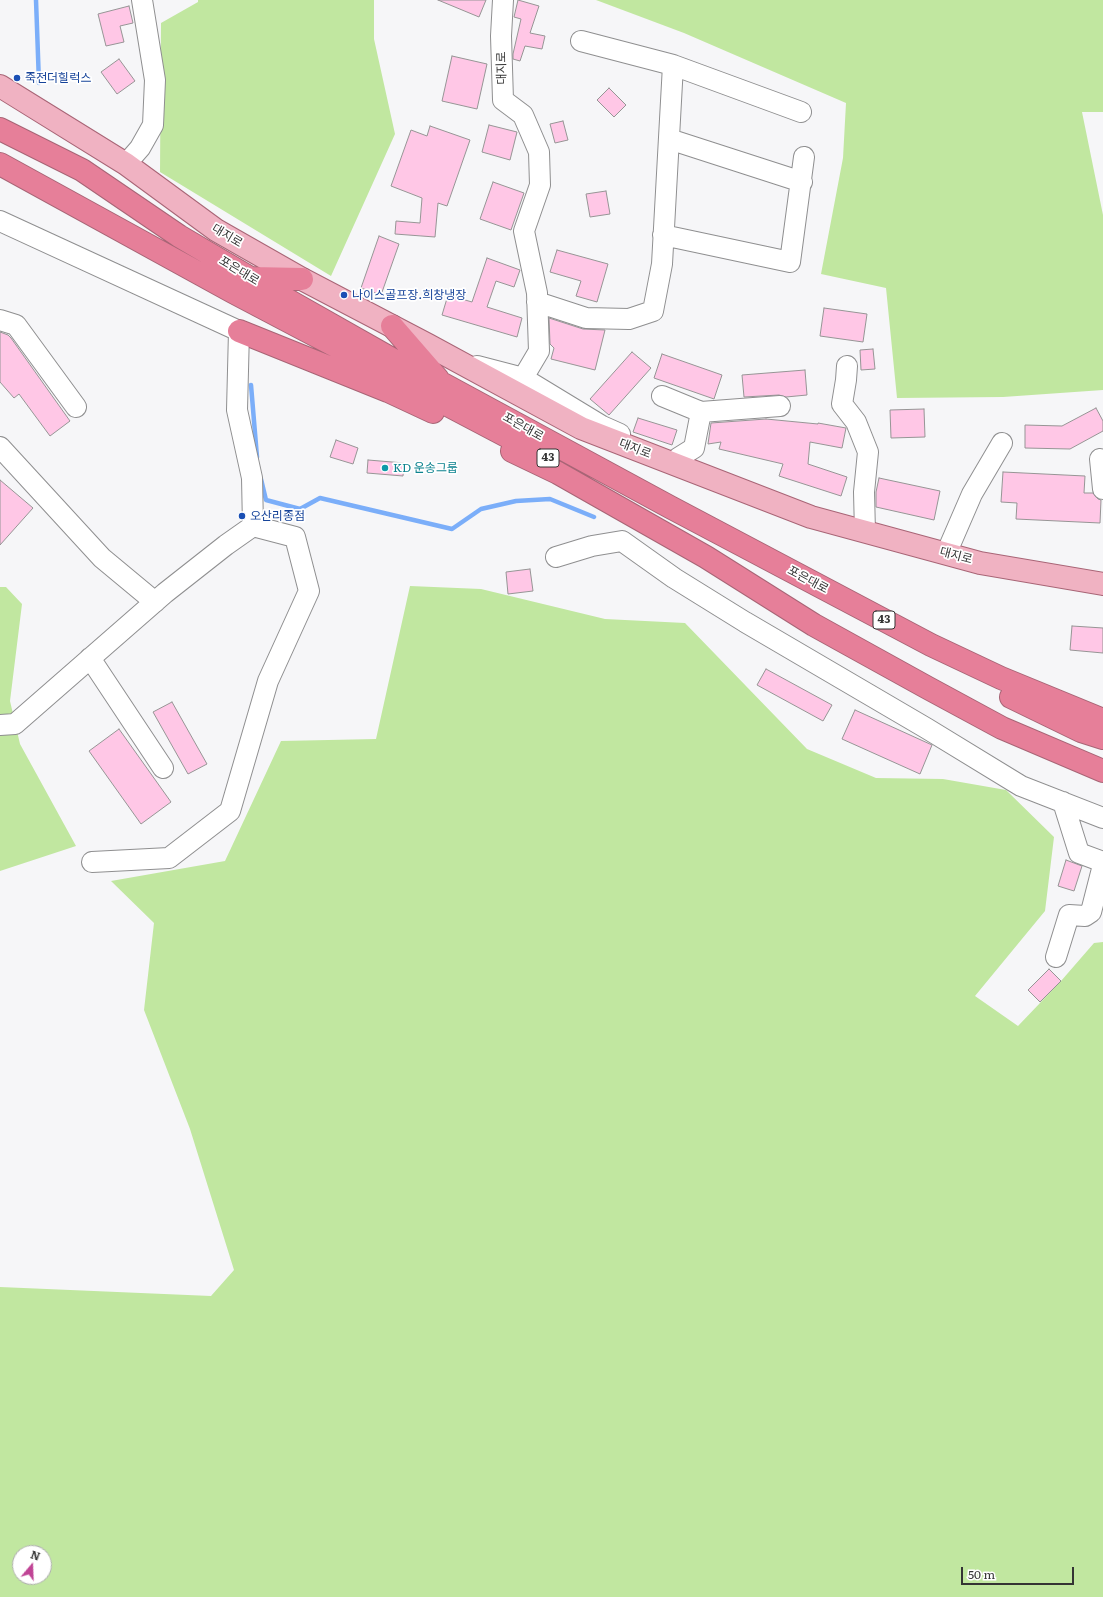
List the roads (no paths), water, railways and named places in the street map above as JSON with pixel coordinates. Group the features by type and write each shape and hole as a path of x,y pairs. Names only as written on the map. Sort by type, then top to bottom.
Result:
{"highway":[{"name":"포은대로","path":"0,129 82,170 179,236 413,370 443,384 670,507 931,645 1001,678 1103,720"},
{"name":"포은대로","path":"0,164 233,292 587,478 763,574 1081,731 1103,738"},
{"path":"250,278 302,279"},
{"path":"392,326 443,384"},
{"path":"239,331 388,391 558,473 706,557 814,625 935,692 1002,728 1103,771"},
{"path":"558,473 587,478"},
{"path":"674,525 706,557"}],"main road":[{"name":"대지로","path":"0,86 126,164 216,230 302,279 581,428 811,517 980,563 1103,584"}],"street":[{"path":"126,164 140,148 153,125 155,80 142,0"},
{"name":"대지로","path":"503,0 501,36 503,100 523,115 539,152 540,185 524,232 537,293 539,351 523,378"},
{"path":"581,41 673,65 801,112"},
{"path":"537,302 586,318 629,319 653,311 662,264 673,65"},
{"path":"669,139 802,182"},
{"path":"663,235 790,262 802,182 804,157"},
{"path":"0,220 239,331 237,410 252,478 253,526"},
{"path":"0,320 16,325 76,407"},
{"name":"대지로","path":"467,366 476,366 523,378 602,426 811,517"},
{"path":"846,366 846,380 842,404 856,422 868,452 864,492 865,532"},
{"path":"662,396 701,412 780,406"},
{"path":"678,458 694,448 701,412"},
{"path":"946,554 972,494 1002,443"},
{"path":"0,447 102,558 155,602"},
{"path":"1100,459 1103,489"},
{"path":"0,725 15,724 155,602 226,545 253,526 296,536 309,591 268,681 230,811 170,858 92,862"},
{"path":"556,557 592,546 622,541 674,578 739,618 926,728 1021,786 1103,818"},
{"path":"90,658 163,768"},
{"path":"1063,802 1079,853 1103,862"},
{"path":"1056,958 1069,916 1085,916 1091,912 1103,865"}],"waterway":[{"path":"36,0 39,83"},
{"path":"251,385 257,457"},
{"path":"261,479 266,500 300,509 320,498 452,529 481,509 516,501 550,499 594,517"}],"place":[{"name":"죽전더힐럭스","path":"17,78"},
{"name":"나이스골프장.희창냉장","path":"344,295"},
{"name":"KD 운송그룹","path":"385,468"},
{"name":"오산리종점","path":"242,516"}]}
